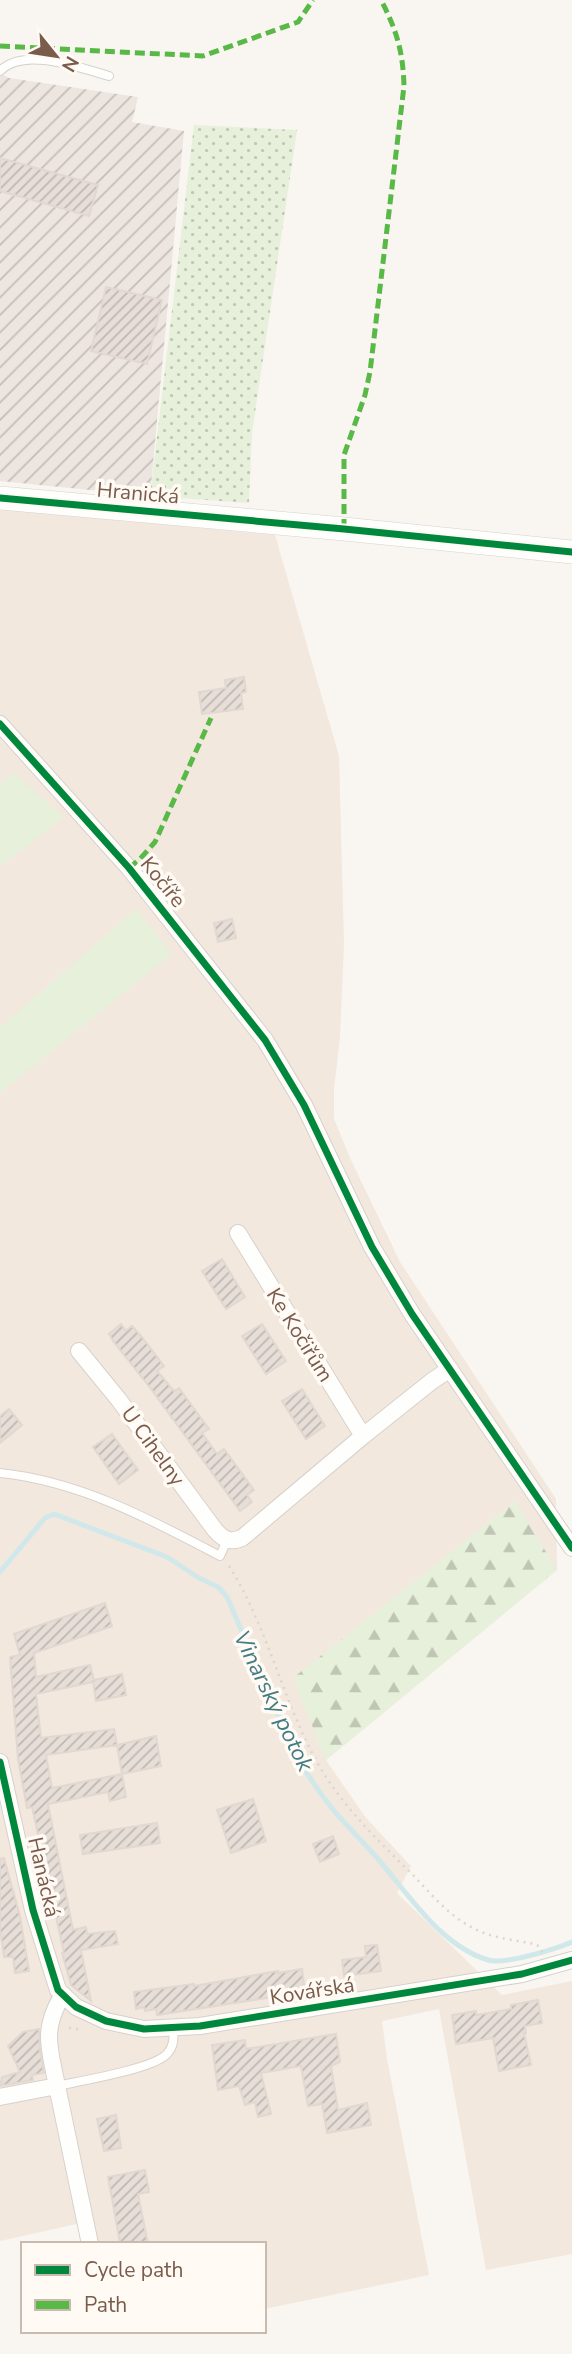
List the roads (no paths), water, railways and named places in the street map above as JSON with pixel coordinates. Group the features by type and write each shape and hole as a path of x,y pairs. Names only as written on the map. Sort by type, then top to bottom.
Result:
{"main road":[{"name":"Hranická","path":"0,498 572,552"}],"street":[{"name":"Kočíře","path":"0,724 135,875 265,1041 304,1105 372,1247 412,1314 572,1548"},
{"name":"Ke Kočiřům","path":"237,1233 363,1436"},
{"name":"U Cihelny","path":"79,1351 215,1530 227,1540"},
{"path":"227,1540 242,1538 363,1436 450,1369"},
{"name":"Hanácká","path":"0,1762 38,1930 62,1996"},
{"name":"Kovářská","path":"62,1996 83,2011 120,2025 144,2029 173,2028 282,2014 522,1974 572,1960"},
{"path":"62,1996 52,2015 49,2029 57,2086 90,2242"},
{"path":"0,2097 57,2086"}],"lane":[{"path":"0,71 12,62 43,60 65,63 109,76"},
{"path":"0,1473 73,1487 120,1506 220,1556 227,1540"},
{"path":"57,2086 105,2076 162,2058 174,2043 173,2028"}],"waterway":[{"name":"Vinarský potok","path":"0,1572 45,1518 54,1514 167,1557 218,1587 227,1597 304,1769 335,1812 427,1918 455,1943 488,1960 518,1958 572,1942"}]}
